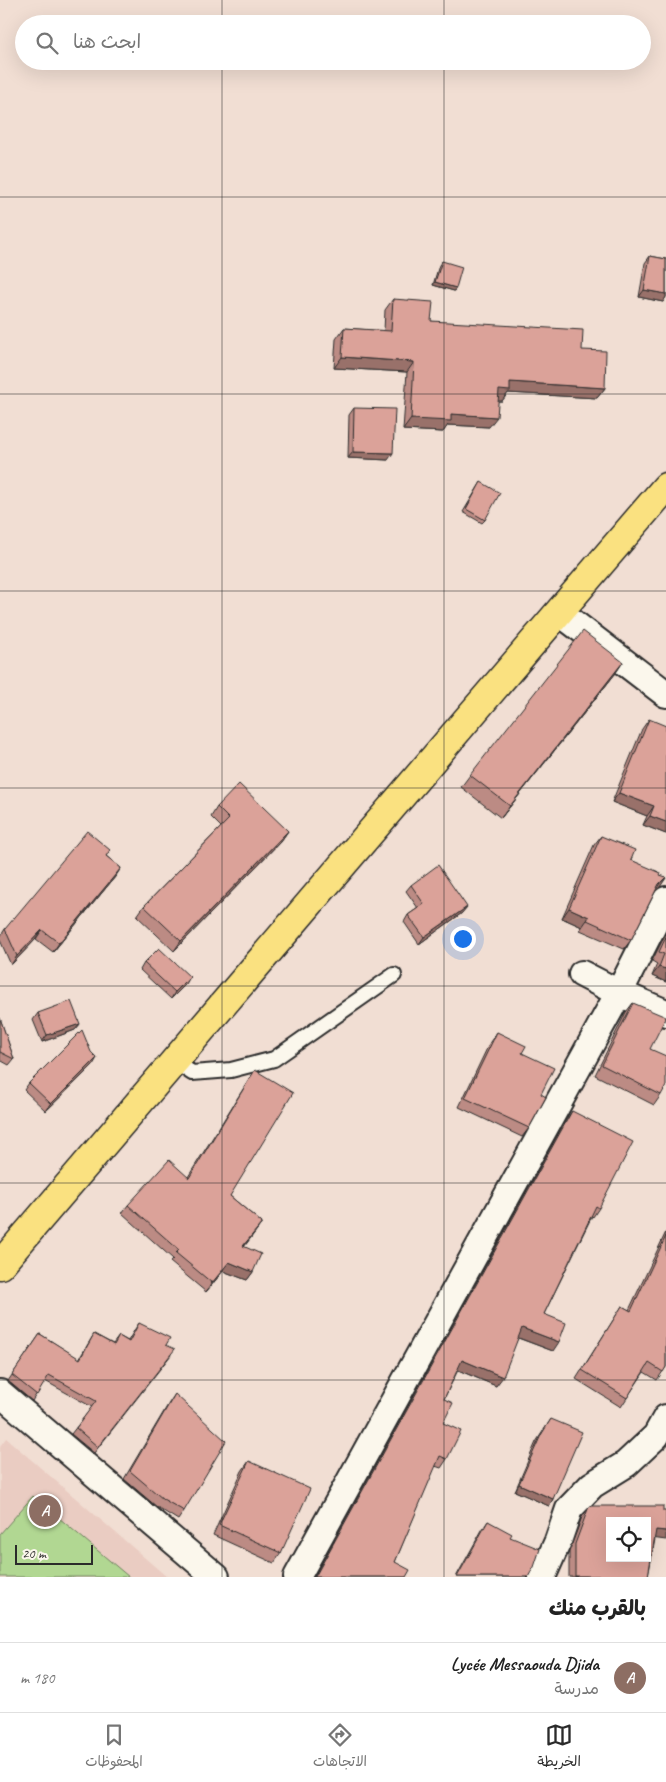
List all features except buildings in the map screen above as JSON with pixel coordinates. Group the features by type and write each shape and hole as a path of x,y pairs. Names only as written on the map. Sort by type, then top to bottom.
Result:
{"main road":[{"path":"0,1265 666,487"}],"street":[{"path":"559,612 666,694"},
{"path":"297,1577 619,993 666,900"},
{"path":"582,974 619,993 666,1013"},
{"path":"3,1401 216,1577"},
{"path":"542,1577 558,1541 569,1509 592,1485 626,1464 656,1436 666,1418"}],"lane":[{"path":"174,1061 192,1073 231,1070 274,1058 394,975"}],"shaded area":[{"path":"6,1438 167,1577 0,1577 0,1446"}],"green space":[{"path":"33,1496 129,1577 0,1577 0,1534"}],"place":[{"name":"Lycée Messaouda Djida","path":"45,1511"}]}
